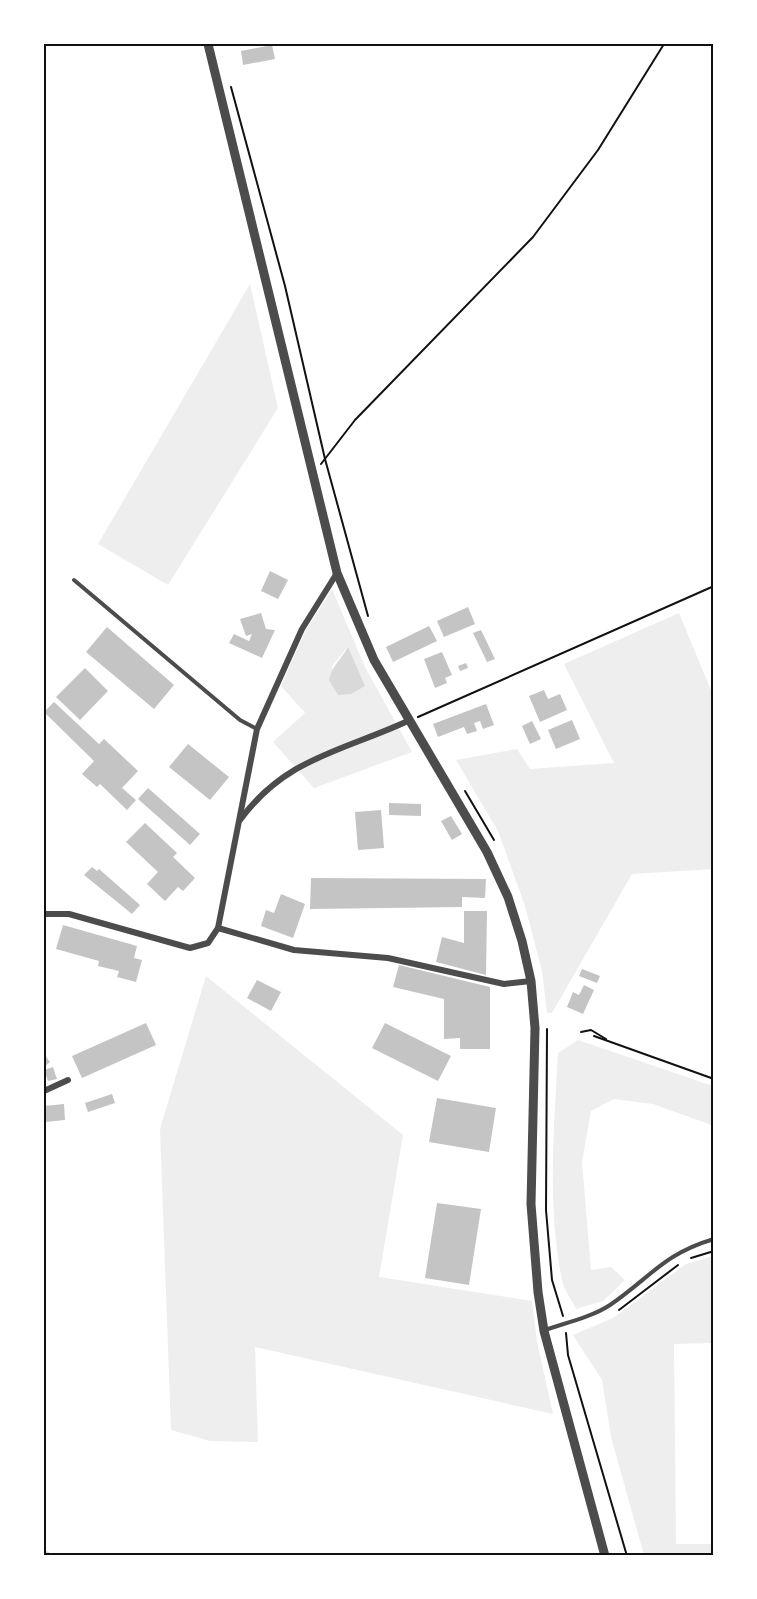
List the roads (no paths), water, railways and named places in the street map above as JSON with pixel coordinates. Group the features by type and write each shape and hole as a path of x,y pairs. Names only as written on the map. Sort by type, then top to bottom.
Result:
{"street":[{"path":"208,44 337,573 374,660 415,718 487,852 508,897 531,981 535,1028 531,1156 533,1248 544,1331 605,1556"},
{"path":"44,914 69,914 190,948 208,943 218,928 256,729 302,629 337,573"},
{"path":"238,823 257,797 281,778 315,758 415,718"},
{"path":"218,928 294,950 388,958 504,984 531,981"},
{"path":"44,1091 68,1080"}],"lane":[{"path":"74,580 240,720 256,729"},
{"path":"544,1331 608,1306 653,1268 688,1246 714,1239"}],"waterway":[{"path":"44,1552 52,1556"}]}
